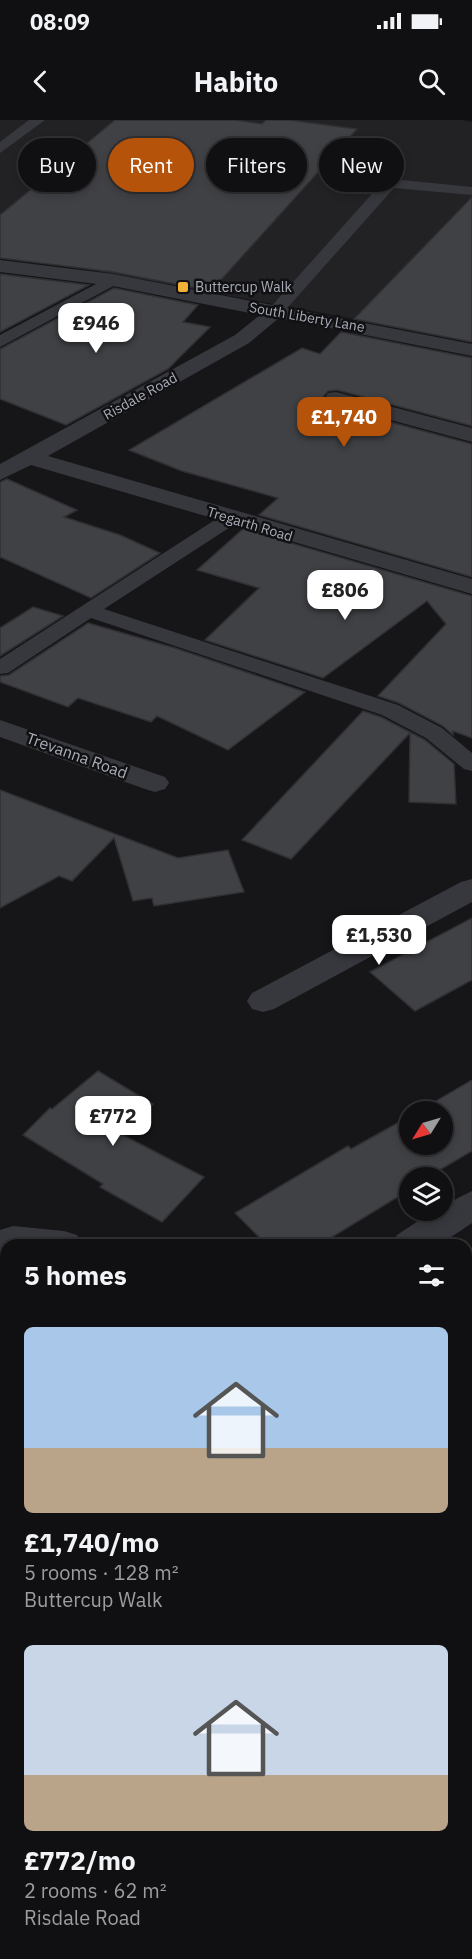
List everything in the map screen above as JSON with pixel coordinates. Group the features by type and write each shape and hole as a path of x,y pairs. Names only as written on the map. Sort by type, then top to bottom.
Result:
{"street":[{"name":"South Liberty Lane","path":"0,266 113,280 472,350"},
{"name":"Risdale Road","path":"0,473 242,339 275,312"},
{"path":"336,398 467,428"},
{"name":"Tregarth Road","path":"28,457 472,587"},
{"name":"Trevanna Road","path":"0,728 155,783"},
{"path":"262,1001 472,889"},
{"path":"419,1239 472,1205"}],"lane":[{"path":"0,148 38,120"},
{"path":"404,185 472,191"},
{"path":"275,312 382,192"},
{"path":"0,342 113,280"},
{"path":"0,668 231,518"},
{"path":"89,611 390,710 434,733 472,764"}],"shaded area":[{"path":"0,120 461,120 472,122 472,341 49,262 0,257"}],"building":[{"path":"115,120 235,120 262,124 266,120 289,120 357,129 349,138 319,138 319,171 307,184 307,138 206,138 206,192 300,192 211,291 113,272 0,258 0,215 28,192 96,192 96,138 93,138"},
{"path":"472,197 472,342 354,319"},
{"path":"0,274 89,285 0,332"},
{"path":"114,288 198,305 183,322 210,327 168,369 66,425 0,399 0,349"},
{"path":"341,332 472,358 472,426 337,390 328,391 323,397 327,405 472,444 472,577 259,515 278,498 182,471 129,450 302,348 320,354"},
{"path":"7,479 77,510 64,517 120,535 160,553 91,598 0,557 0,482"},
{"path":"243,529 472,596 472,738 453,731 453,735 443,726 399,703 378,696 446,624 427,601 323,678 205,640 259,588 197,570"},
{"path":"33,607 63,616 0,656 0,628"},
{"path":"88,623 175,648 305,692 228,750 157,716 151,722 78,698 68,707 0,682 0,676 9,675"},
{"path":"363,711 381,717 425,740 454,764 456,804 409,802 410,733 291,859 242,840"},
{"path":"0,790 178,858 228,850 244,892 154,906 152,898 133,901 114,838 72,881 59,876 0,908"},
{"path":"472,918 472,980 415,1011 370,972"},
{"path":"98,1071 153,1104 119,1133 204,1177 162,1222 100,1187 103,1184 23,1135 50,1108 52,1109"},
{"path":"472,1080 472,1151 445,1167 399,1167 399,1196 329,1239 261,1239 235,1213 348,1146 351,1149 399,1122 399,1155 453,1155 453,1101 436,1101"}],"place":[{"name":"Buttercup Walk","path":"183,287"}]}
